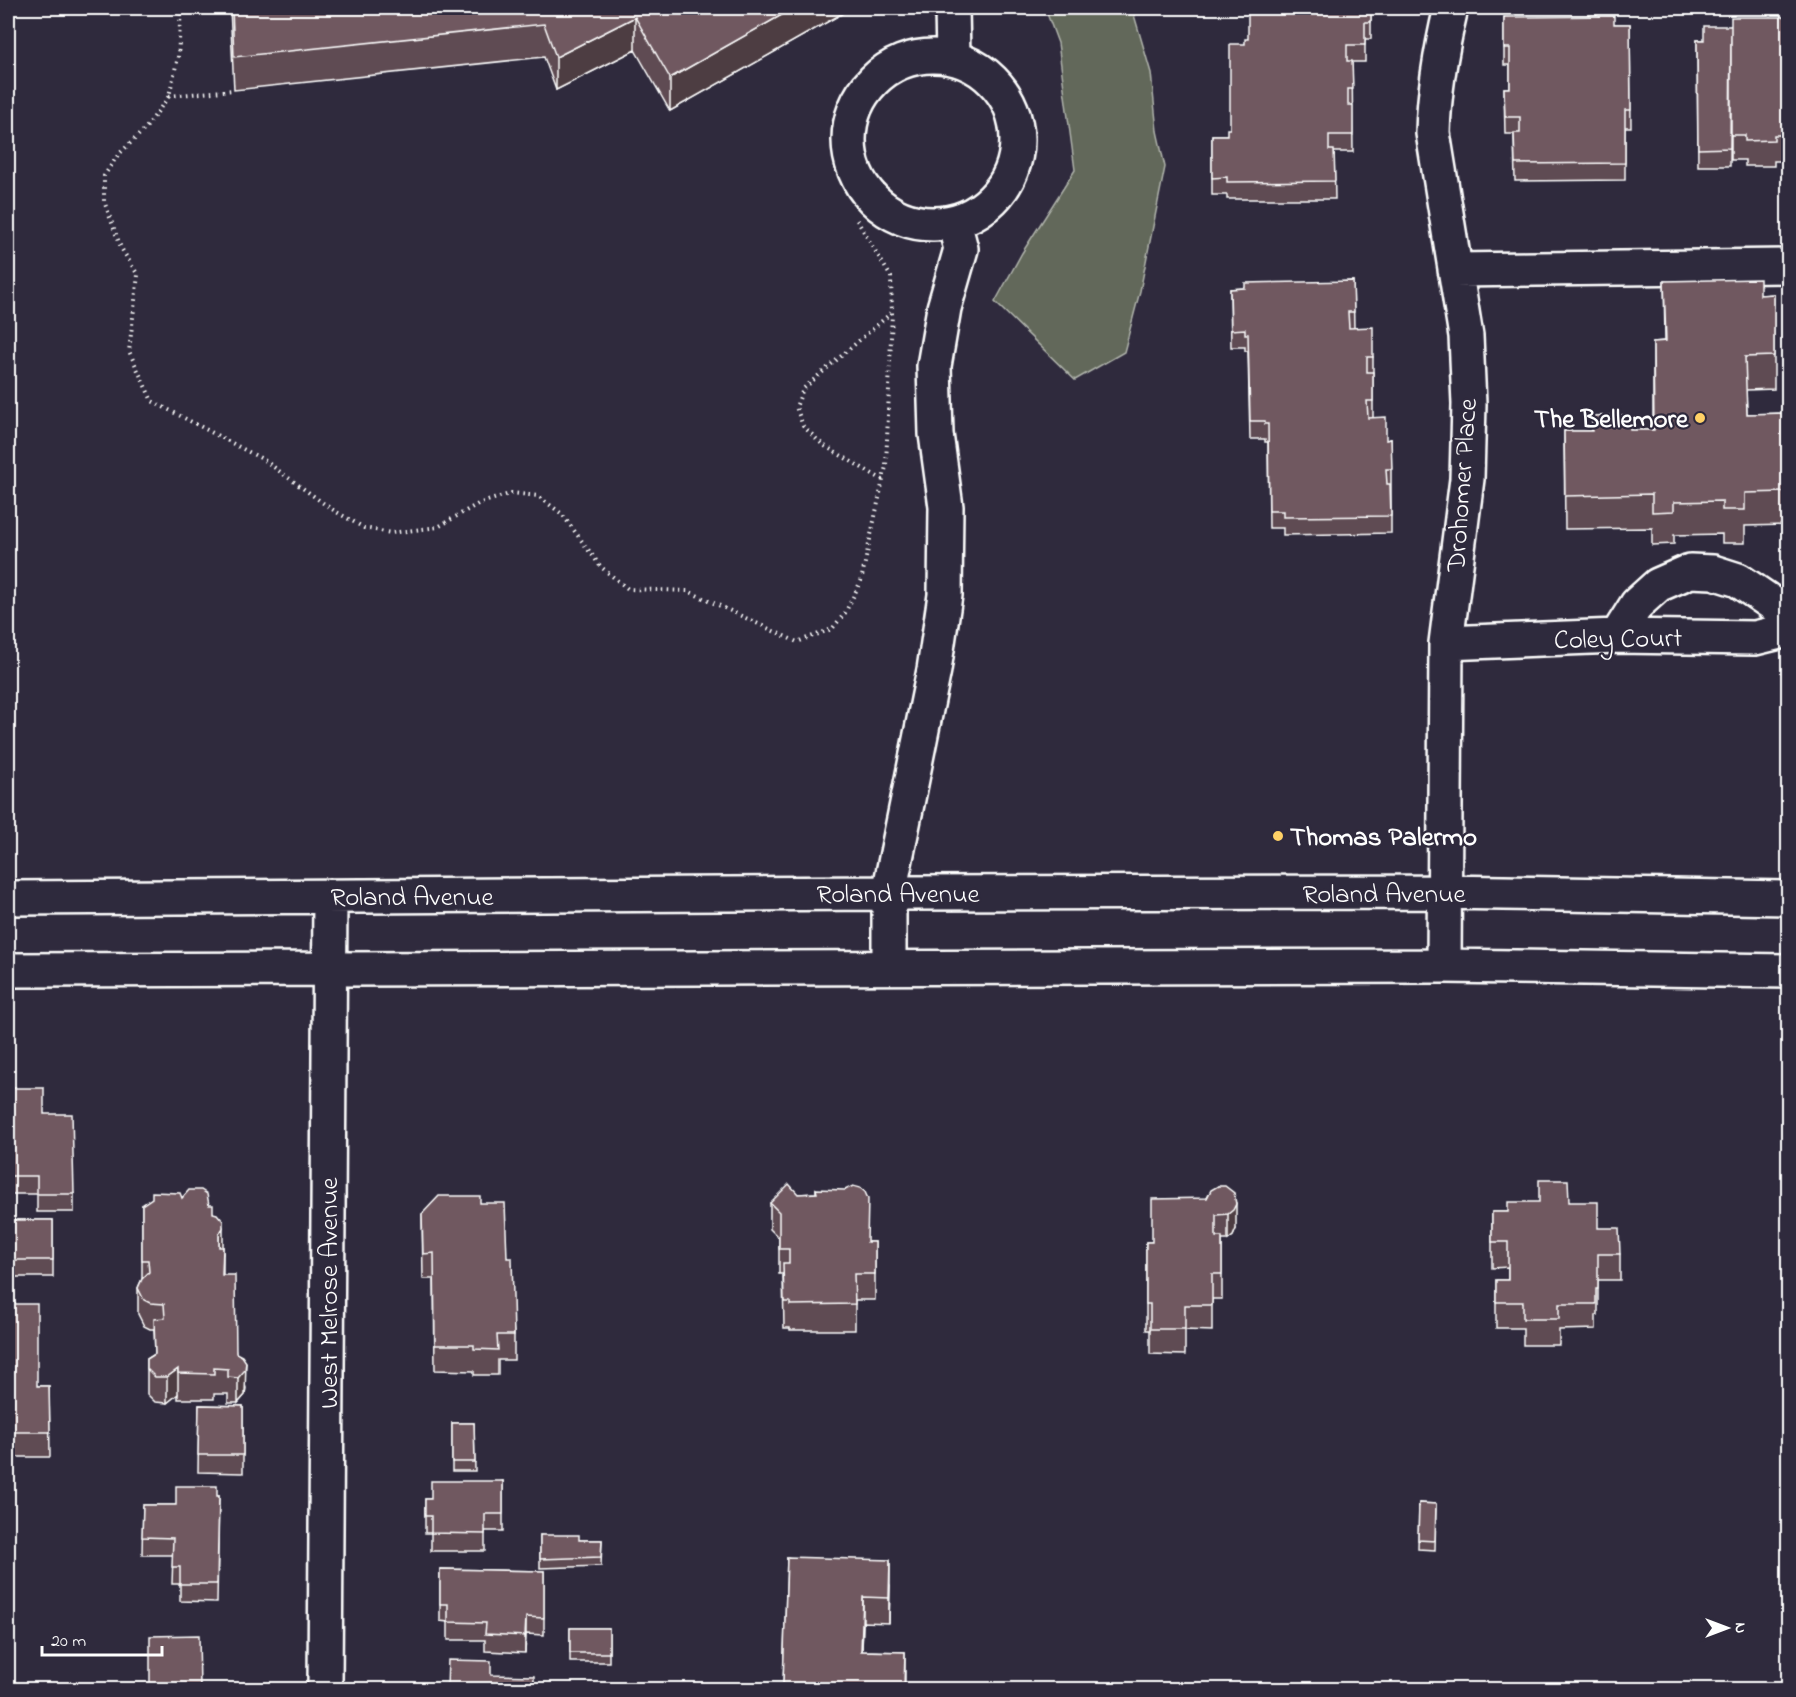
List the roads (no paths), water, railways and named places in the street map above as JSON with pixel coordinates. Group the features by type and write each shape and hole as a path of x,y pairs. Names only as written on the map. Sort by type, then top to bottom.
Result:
{"street":[{"path":"951,8 953,57"},
{"name":"Drohomer Place","path":"1444,966 1446,643 1467,479 1469,404 1466,336 1433,133 1433,101 1439,56 1451,8"},
{"path":"929,55 953,57 978,68 999,87 1012,111 1018,139 1013,167 1000,191 979,210 954,222 927,224 900,218 877,204 861,184 854,168 851,160 849,134 855,108 867,88 884,71 905,60 929,55"},
{"path":"889,966 889,893 934,670 945,595 945,507 936,434 934,366 944,308 961,249 954,222"},
{"path":"1455,270 1788,266"},
{"path":"1617,636 1637,604 1651,591 1658,585 1690,571 1713,572 1738,580 1788,614"},
{"name":"Coley Court","path":"1446,643 1617,636 1755,638 1788,630"},
{"name":"Roland Avenue","path":"8,898 1444,892 1788,898"},
{"name":"West Melrose Avenue","path":"325,1689 330,896"},
{"path":"8,970 1444,966 1788,971"}],"place":[{"name":"The Bellemore","path":"1700,418"},
{"name":"Thomas Palermo","path":"1278,836"}]}
